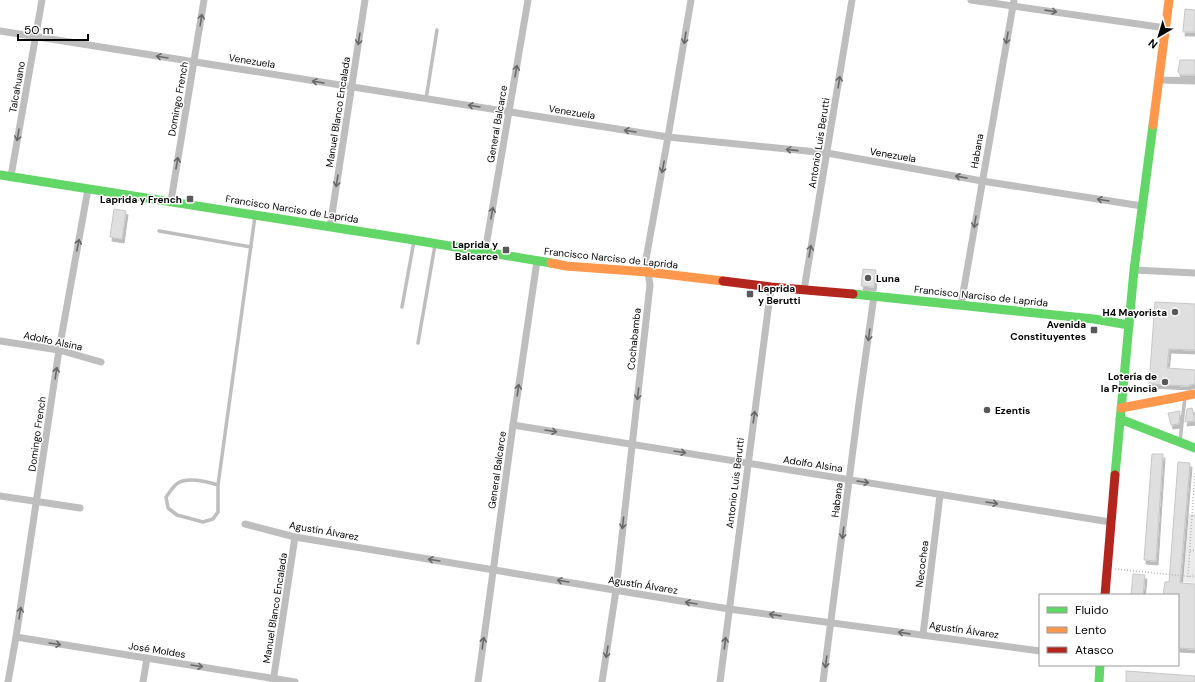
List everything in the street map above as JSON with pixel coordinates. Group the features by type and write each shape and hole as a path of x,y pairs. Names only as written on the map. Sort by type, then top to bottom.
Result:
{"main road":[{"path":"1105,594 1110,522 1134,270 1169,0"},
{"name":"Francisco Narciso de Laprida","path":"0,175 414,240 566,266 647,272 771,287 874,296 1088,319 1129,325"},
{"path":"1121,408 1195,394"},
{"path":"1120,419 1195,448"},
{"path":"1098,682 1100,666"}],"street":[{"name":"Talcahuano","path":"11,176 42,0"},
{"name":"Domingo French","path":"171,201 204,0"},
{"name":"Manuel Blanco Encalada","path":"330,227 365,0"},
{"name":"General Balcarce","path":"485,252 528,0"},
{"name":"Cochabamba","path":"602,682 616,590 650,285 646,259 691,0"},
{"name":"Antonio Luis Berutti","path":"804,290 828,153 852,0"},
{"path":"971,0 1014,3 1166,28"},
{"name":"Habana","path":"961,306 1014,3"},
{"name":"Venezuela","path":"0,31 668,137 828,153 982,181 1142,206"},
{"path":"1159,80 1195,81"},
{"name":"Domingo French","path":"8,682 37,502 59,350 88,189"},
{"name":"General Balcarce","path":"478,682 537,261"},
{"path":"1134,270 1195,274"},
{"name":"Antonio Luis Berutti","path":"720,682 771,287"},
{"name":"Habana","path":"823,682 874,296"},
{"name":"Adolfo Alsina","path":"0,341 59,350 101,362"},
{"name":"Adolfo Alsina","path":"513,425 1110,522"},
{"name":"Necochea","path":"923,635 940,495"},
{"path":"0,496 80,508"},
{"name":"Agustín Álvarez","path":"245,524 296,537 729,609 1039,651"},
{"name":"Manuel Blanco Encalada","path":"274,680 296,537"},
{"name":"José Moldes","path":"16,638 147,658 274,680 295,682"},
{"path":"143,682 147,658"},
{"path":"3,682 10,665"}],"lane":[{"path":"426,99 437,30"},
{"path":"218,485 200,480 180,482 173,487 166,497 168,508 177,515 203,522 213,519 218,512 218,485 256,215"},
{"path":"159,231 251,247"},
{"path":"402,307 414,240"},
{"path":"418,343 436,244"},
{"path":"1179,442 1185,396"}],"path":[{"path":"1188,577 1194,516 1195,473"},
{"path":"1190,551 1195,550"},
{"path":"1107,568 1195,577"},
{"path":"1188,577 1195,574"}],"shaded area":[{"path":"1188,514 1195,514 1195,583 1182,582"}],"building":[{"path":"1185,9 1195,10 1195,32 1183,32"},
{"path":"1180,60 1195,60 1195,75 1181,75 1178,72"},
{"path":"114,209 126,211 122,239 110,237"},
{"name":"Luna","path":"863,269 876,270 874,287 861,286"},
{"path":"1155,302 1195,304 1195,350 1169,349 1167,368 1195,370 1195,384 1189,386 1149,384"},
{"path":"1192,408 1195,421 1185,422 1187,409"},
{"path":"1180,411 1179,424 1171,425 1168,413"},
{"path":"1152,454 1163,454 1156,561 1144,560"},
{"path":"1178,462 1190,463 1180,583 1195,584 1195,649 1179,648 1179,594 1163,594 1165,582 1169,582"},
{"path":"1133,574 1145,575 1143,594 1131,594"},
{"path":"1126,671 1195,676 1195,682 1126,682"}],"traffic: fast":[{"path":"1115,475 1134,270 1153,125"},
{"path":"0,175 551,263"},
{"path":"853,294 1094,319 1129,325"},
{"path":"1120,419 1195,448"},
{"path":"1099,682 1100,666"}],"traffic: slow":[{"path":"1153,125 1169,0"},
{"path":"551,263 566,266 647,272 723,281"},
{"path":"1121,408 1195,394"}],"traffic: jam":[{"path":"723,281 853,294"},
{"path":"1105,594 1115,475"}],"place":[{"name":"Laprida y French","path":"190,199"},
{"name":"Laprida y Balcarce","path":"506,250"},
{"name":"Luna","path":"868,278"},
{"name":"Laprida y Berutti","path":"750,294"},
{"name":"H4 Mayorista","path":"1175,312"},
{"name":"Avenida Constituyentes","path":"1094,330"},
{"name":"Lotería de la Provincia","path":"1165,382"},
{"name":"Ezentis","path":"987,410"}]}
